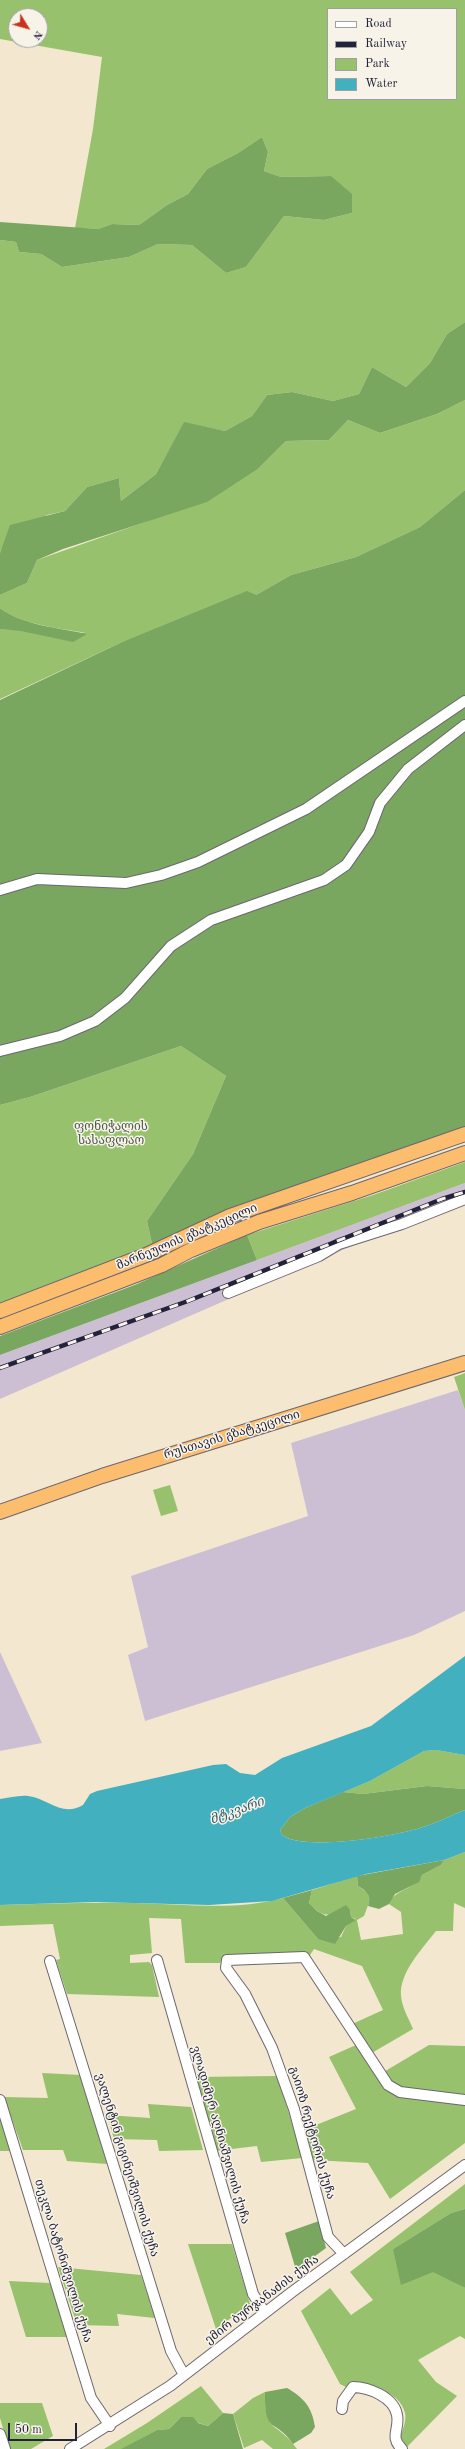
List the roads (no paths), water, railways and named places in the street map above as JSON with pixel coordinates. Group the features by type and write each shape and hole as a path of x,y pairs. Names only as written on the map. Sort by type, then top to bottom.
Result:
{"highway":[{"name":"მარნეულის გზატკეცილი","path":"0,1311 146,1255 230,1216 465,1134"},
{"name":"მარნეულის გზატკეცილი","path":"0,1328 162,1265 198,1247 259,1222 352,1193 465,1153"},
{"name":"რუსთავის გზატკეცილი","path":"0,1512 102,1476 465,1363"}],"street":[{"path":"0,890 37,879 126,883 161,875 198,862 306,809 465,701"},
{"path":"0,1051 60,1036 95,1021 124,998 171,946 211,920 330,877 346,865 370,832 380,803 408,769 465,726"},
{"path":"228,1293 319,1256 340,1244 402,1224 465,1199"},
{"name":"გაიოზ რექტორის ქუჩა","path":"344,2254 328,2237 294,2109 272,2048 245,1994 225,1963 227,1960 235,1958 304,1957 388,2084 400,2092 465,2100"},
{"name":"ვლადიმერ აღნიაშვილის ქუჩა","path":"157,1960 253,2294 265,2313"},
{"name":"ვალენტინ გიგინეიშვილის ქუჩა","path":"50,1961 171,2351 184,2375"},
{"name":"თეკლა ბატონიშვილის ქუჩა","path":"0,2100 91,2398 110,2426"},
{"name":"ემირ ბურჯანაძის ქუჩა","path":"70,2449 110,2426 184,2375 465,2165"},
{"path":"342,2410 343,2401 353,2387 363,2387 379,2394 393,2406 397,2412 394,2434 395,2439 402,2449"},
{"path":"0,2434 5,2449"}],"water":[{"name":"მტკვარი","path":"465,1656 465,1755 436,1750 424,1751 370,1781 305,1808 290,1817 280,1830 282,1835 293,1840 310,1842 352,1841 413,1830 436,1823 465,1810 465,1852 444,1860 366,1874 272,1901 209,1905 96,1902 0,1905 0,1799 18,1796 35,1797 55,1806 68,1809 83,1805 90,1794 97,1791 213,1765 226,1764 240,1773 255,1775 282,1758 371,1726"}],"railway":[{"path":"0,1368 188,1301 442,1199 465,1192"}],"park label":[{"name":"ფონიჭალის სასაფლაო","path":"111,1134"}]}
